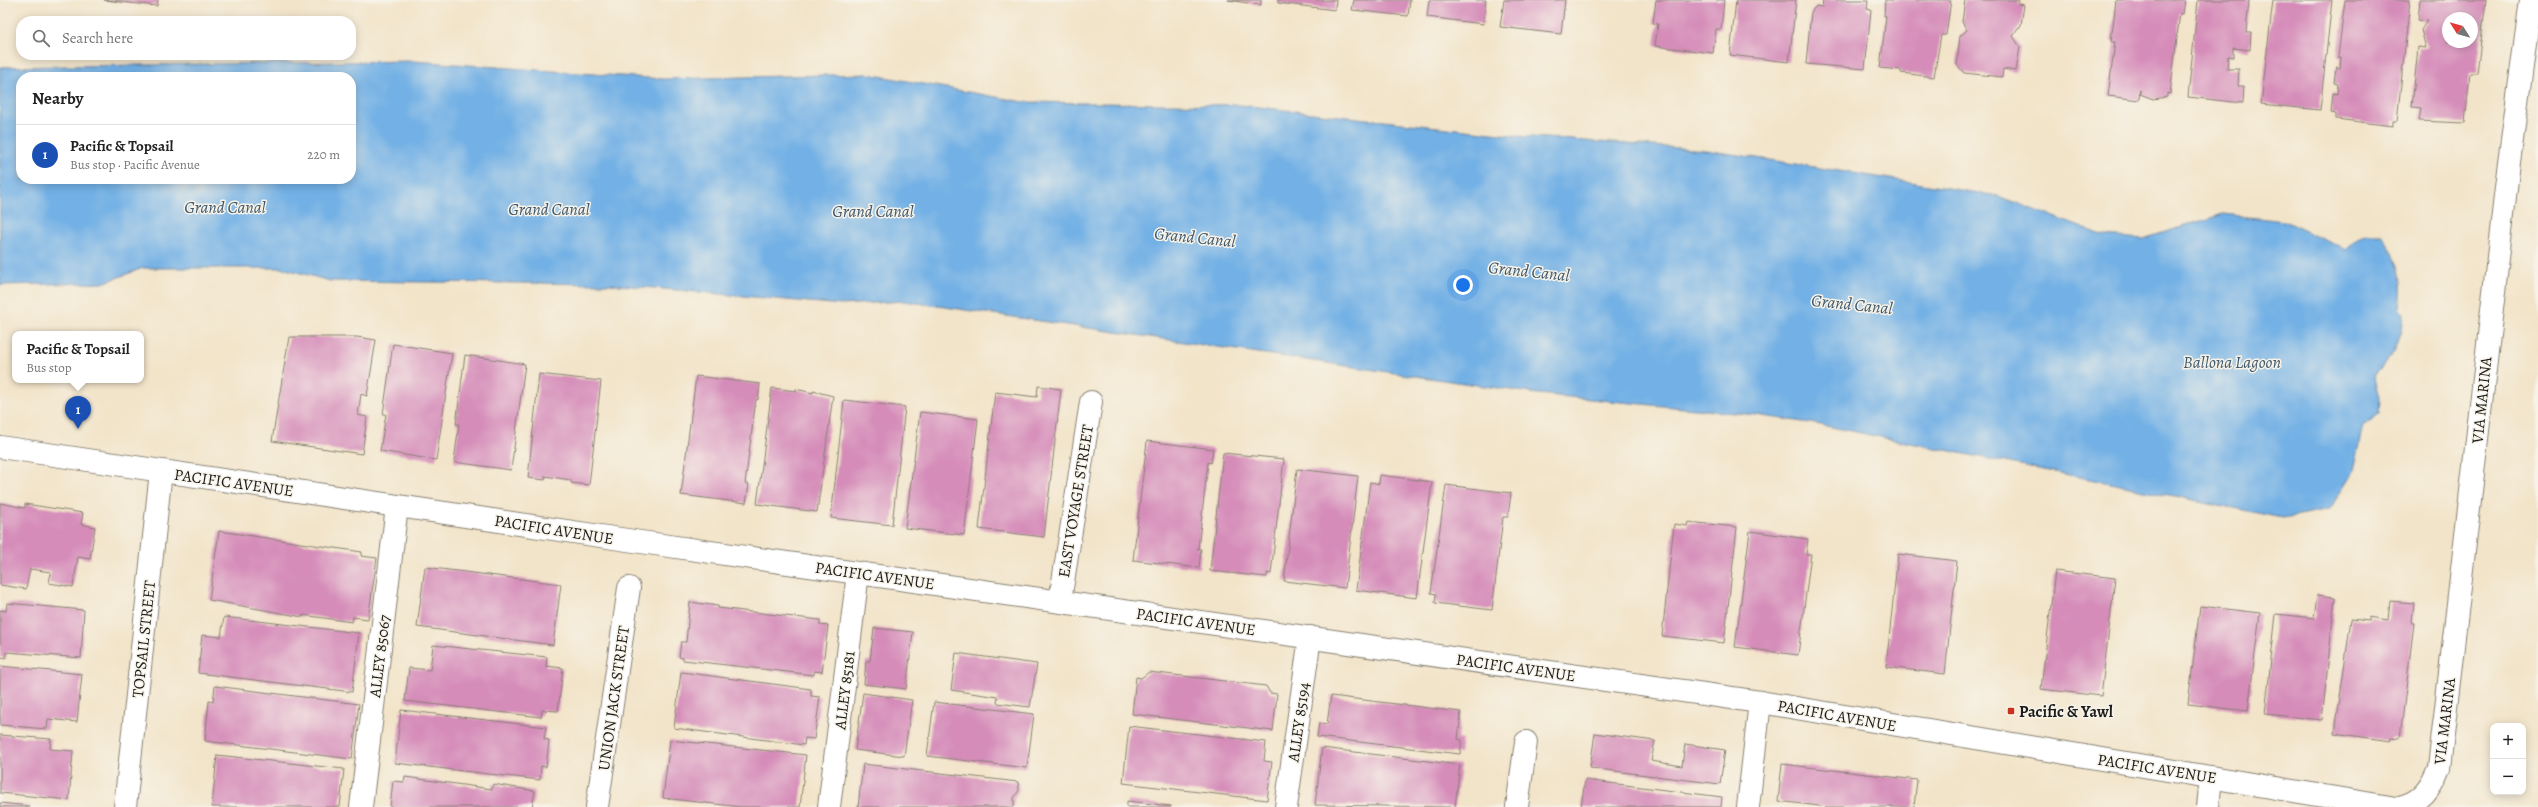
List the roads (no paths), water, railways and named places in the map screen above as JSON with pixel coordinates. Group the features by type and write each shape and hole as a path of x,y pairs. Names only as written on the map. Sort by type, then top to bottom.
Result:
{"street":[{"name":"VIA MARINA","path":"2399,807 2412,804 2423,795 2434,781 2439,768 2506,185 2532,0"},
{"name":"EAST VOYAGE STREET","path":"1060,601 1091,402"},
{"name":"PACIFIC AVENUE","path":"0,447 858,573 1760,702 2390,807"},
{"name":"TOPSAIL STREET","path":"125,807 161,471"},
{"name":"ALLEY 85067","path":"361,807 397,506"},
{"name":"ALLEY 85181","path":"830,807 858,573"},
{"name":"UNION JACK STREET","path":"597,807 629,588"},
{"name":"ALLEY 85194","path":"1286,807 1310,638"},
{"path":"1748,807 1760,702"},
{"path":"1518,807 1526,742"},
{"path":"2208,807 2211,777"}],"water":[{"name":"Ballona Lagoon","path":"413,61 663,79 868,74 1024,102 1240,105 1519,136 1706,150 1998,196 2104,236 2143,239 2223,214 2284,221 2346,250 2363,235 2383,235 2393,253 2399,270 2401,278 2400,308 2404,313 2402,330 2394,352 2374,375 2380,398 2379,414 2363,426 2353,471 2330,509 2283,518 1816,424 1756,415 1538,394 904,301 842,305 609,284 330,281 282,268 143,268 103,283 0,285 0,67"}],"place":[{"name":"Pacific & Topsail","path":"78,429"},
{"name":"Pacific & Yawl","path":"2011,711"}],"water label":[{"name":"Grand Canal","path":"225,207"},
{"name":"Grand Canal","path":"549,209"},
{"name":"Grand Canal","path":"873,211"},
{"name":"Grand Canal","path":"1195,237"},
{"name":"Grand Canal","path":"1529,271"},
{"name":"Grand Canal","path":"1852,304"}]}
